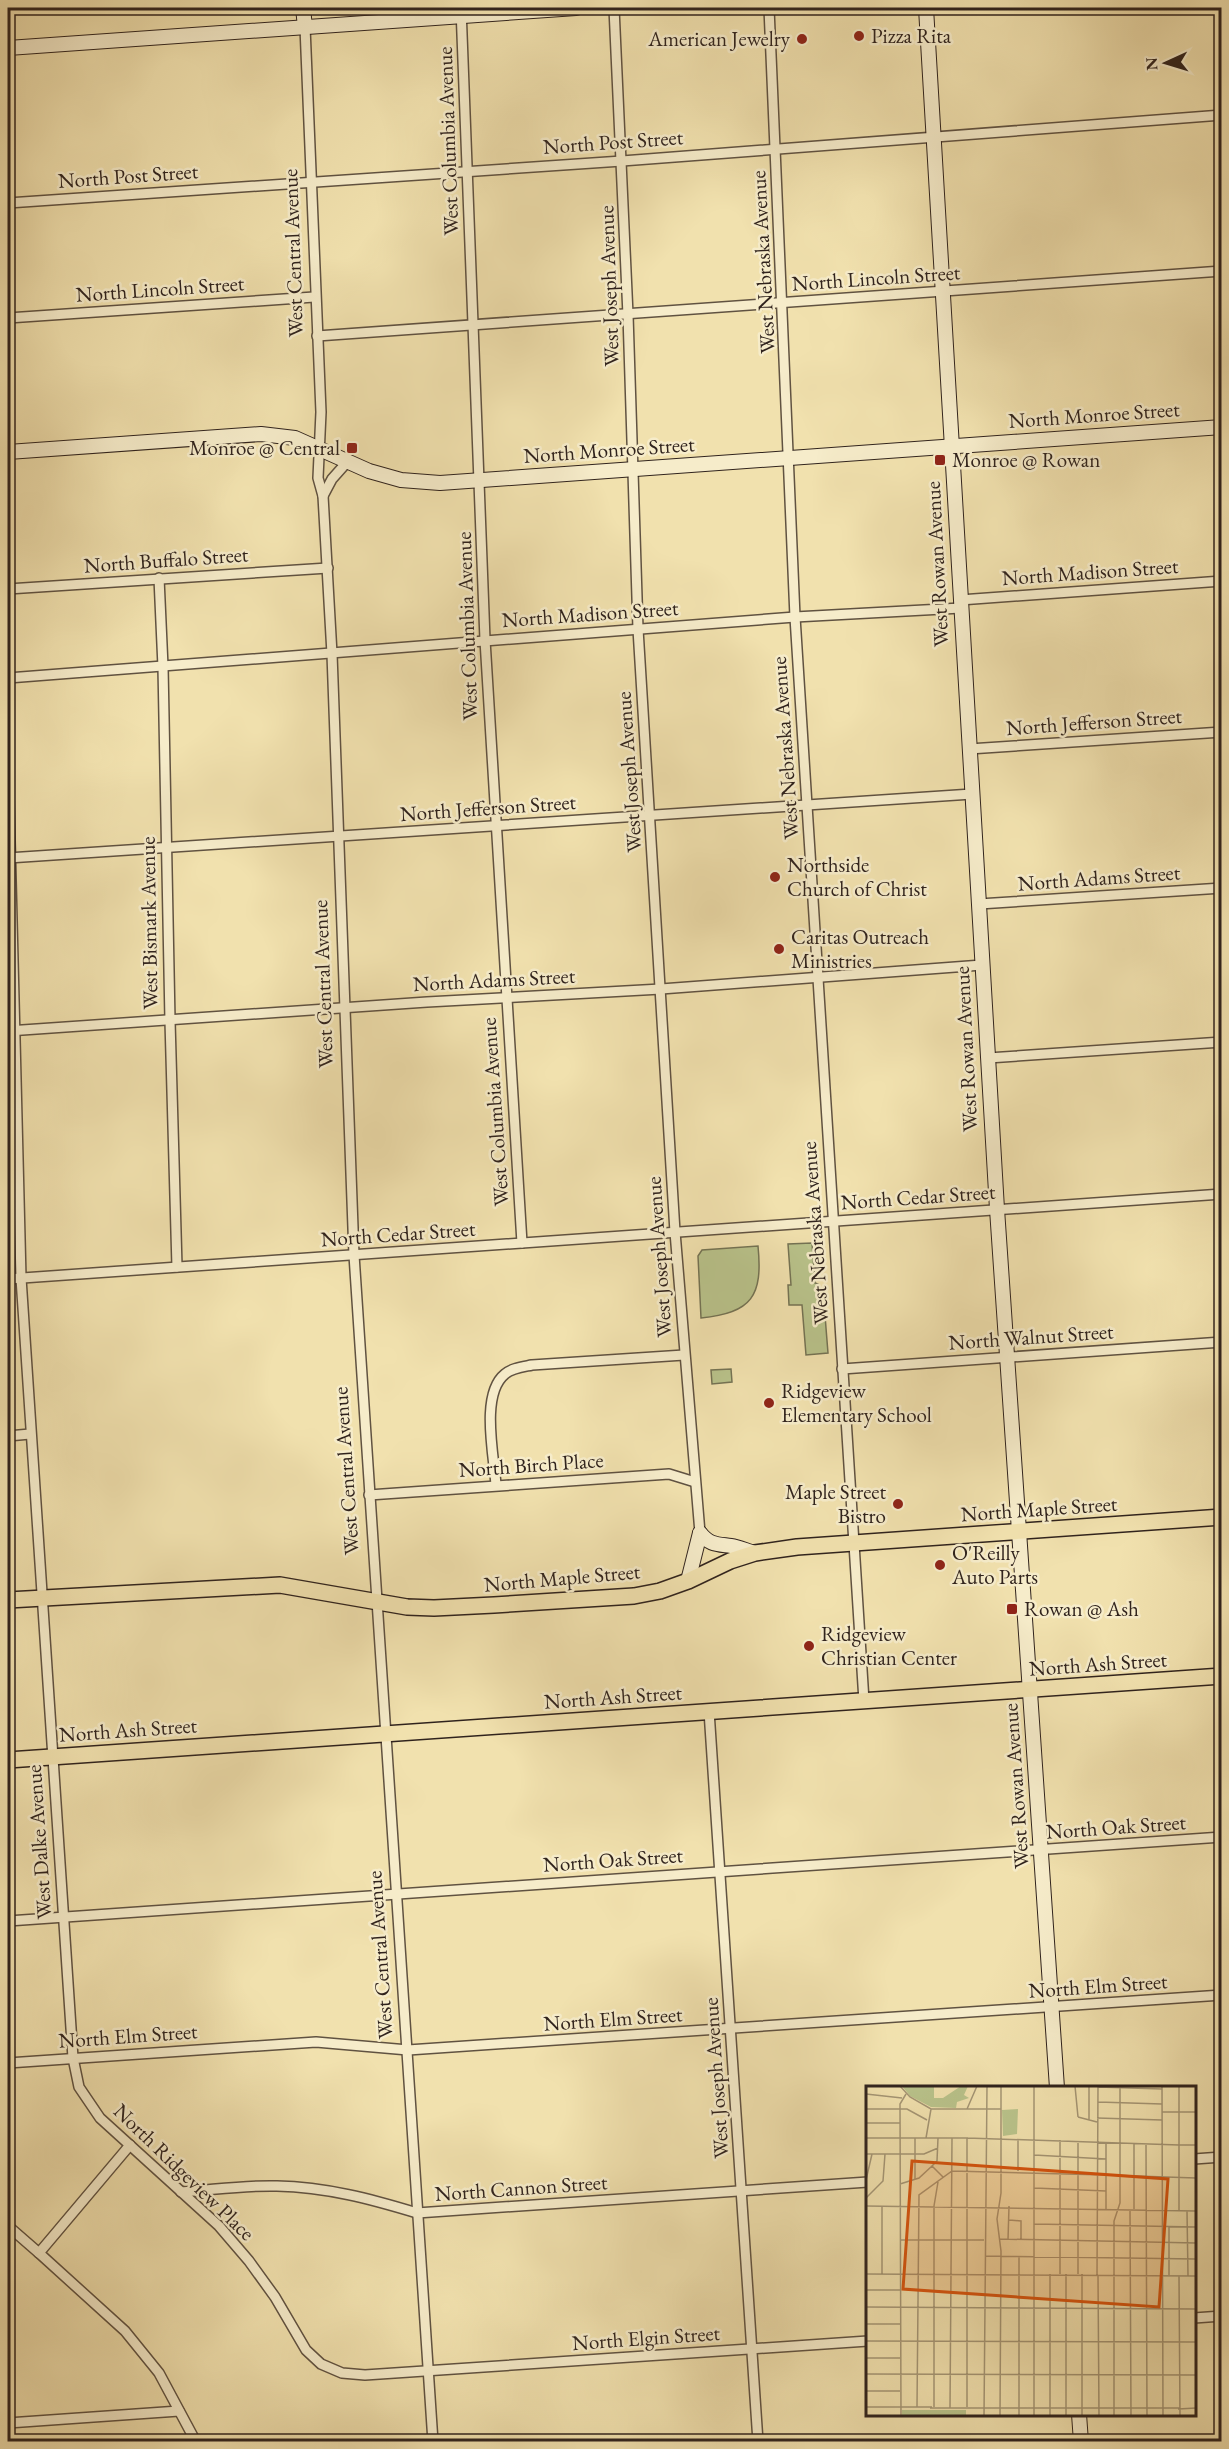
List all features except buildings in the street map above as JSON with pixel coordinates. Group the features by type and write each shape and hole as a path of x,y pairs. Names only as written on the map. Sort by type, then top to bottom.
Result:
{"main road":[{"name":"North Maple Street","path":"8,1600 270,1585 306,1589 377,1603 434,1608 634,1596 660,1591 688,1581 730,1561 755,1553 797,1546 1221,1517"},
{"name":"North Ash Street","path":"8,1760 1221,1676"}],"street":[{"name":"West Central Avenue","path":"303,8 321,448 318,478 323,495 332,654 354,1255 433,2442"},
{"path":"8,48 305,27 461,11 576,8"},
{"name":"West Joseph Avenue","path":"614,8 634,470 638,629 675,1232 700,1533"},
{"name":"West Nebraska Avenue","path":"769,8 795,616 864,1701"},
{"name":"West Rowan Avenue","path":"926,8 997,1209 1058,2086"},
{"name":"West Columbia Avenue","path":"461,11 480,481 484,640 522,1243"},
{"name":"North Post Street","path":"8,203 311,180 622,161 1221,115"},
{"name":"North Lincoln Street","path":"317,336 472,323 628,315 1221,271"},
{"name":"North Lincoln Street","path":"8,318 314,297"},
{"name":"North Monroe Street","path":"8,452 261,434 295,438 369,471 401,480 440,483 1221,427"},
{"path":"323,495 332,479 348,460"},
{"path":"8,543 8,589"},
{"name":"North Buffalo Street","path":"8,589 328,568"},
{"name":"West Bismark Avenue","path":"159,579 177,1267"},
{"name":"North Madison Street","path":"8,678 961,604 1221,581"},
{"name":"North Jefferson Street","path":"969,749 1221,732"},
{"name":"West Dalke Avenue","path":"8,761 11,1031 21,1278 51,1757 73,2058"},
{"name":"North Jefferson Street","path":"9,858 650,816 807,803 972,794"},
{"name":"North Adams Street","path":"979,904 1221,888"},
{"name":"North Adams Street","path":"11,1031 661,989 982,965"},
{"path":"988,1058 1221,1042"},
{"name":"North Cedar Street","path":"8,1279 1221,1194"},
{"name":"North Walnut Street","path":"842,1369 1221,1342"},
{"path":"496,1485 490,1408 492,1393 505,1374 513,1369 532,1365 684,1355"},
{"path":"8,1436 30,1434"},
{"name":"North Birch Place","path":"369,1495 669,1474 695,1482"},
{"path":"700,1533 707,1541 715,1545 731,1546 755,1553"},
{"path":"688,1581 700,1533"},
{"name":"West Joseph Avenue","path":"709,1712 758,2442"},
{"name":"North Oak Street","path":"8,1921 1221,1837"},
{"name":"North Elm Street","path":"8,2063 316,2042 408,2050 731,2030 1221,1995"},
{"name":"North Ridgeview Place","path":"73,2058 79,2087 100,2118 219,2226 249,2261 275,2297 306,2350 321,2364 342,2373 365,2375 428,2371"},
{"path":"39,2253 130,2145"},
{"path":"1196,2159 1221,2157"},
{"name":"North Cannon Street","path":"181,2192 276,2186 325,2189 358,2195 417,2213 866,2182"},
{"path":"8,2226 125,2331 159,2373 196,2442"},
{"path":"1196,2318 1221,2316"},
{"name":"North Elgin Street","path":"428,2371 866,2341"},
{"path":"8,2423 179,2411"},
{"path":"1079,2416 1081,2442"}],"green space":[{"path":"812,1243 819,1303 824,1303 828,1353 806,1355 802,1305 789,1305 788,1285 791,1285 788,1244"},
{"path":"758,1246 758,1278 756,1289 750,1299 732,1312 701,1318 698,1256 702,1250"},
{"path":"731,1369 732,1382 712,1384 711,1370"}],"place":[{"name":"Pizza Rita","path":"859,36"},
{"name":"American Jewelry","path":"802,39"},
{"name":"Monroe @ Central","path":"352,448"},
{"name":"Monroe @ Rowan","path":"940,460"},
{"name":"Northside Church of Christ","path":"775,877"},
{"name":"Caritas Outreach Ministries","path":"779,949"},
{"name":"Ridgeview Elementary School","path":"769,1403"},
{"name":"Maple Street Bistro","path":"898,1504"},
{"name":"O'Reilly Auto Parts","path":"940,1565"},
{"name":"Rowan @ Ash","path":"1012,1609"},
{"name":"Ridgeview Christian Center","path":"809,1646"}]}
